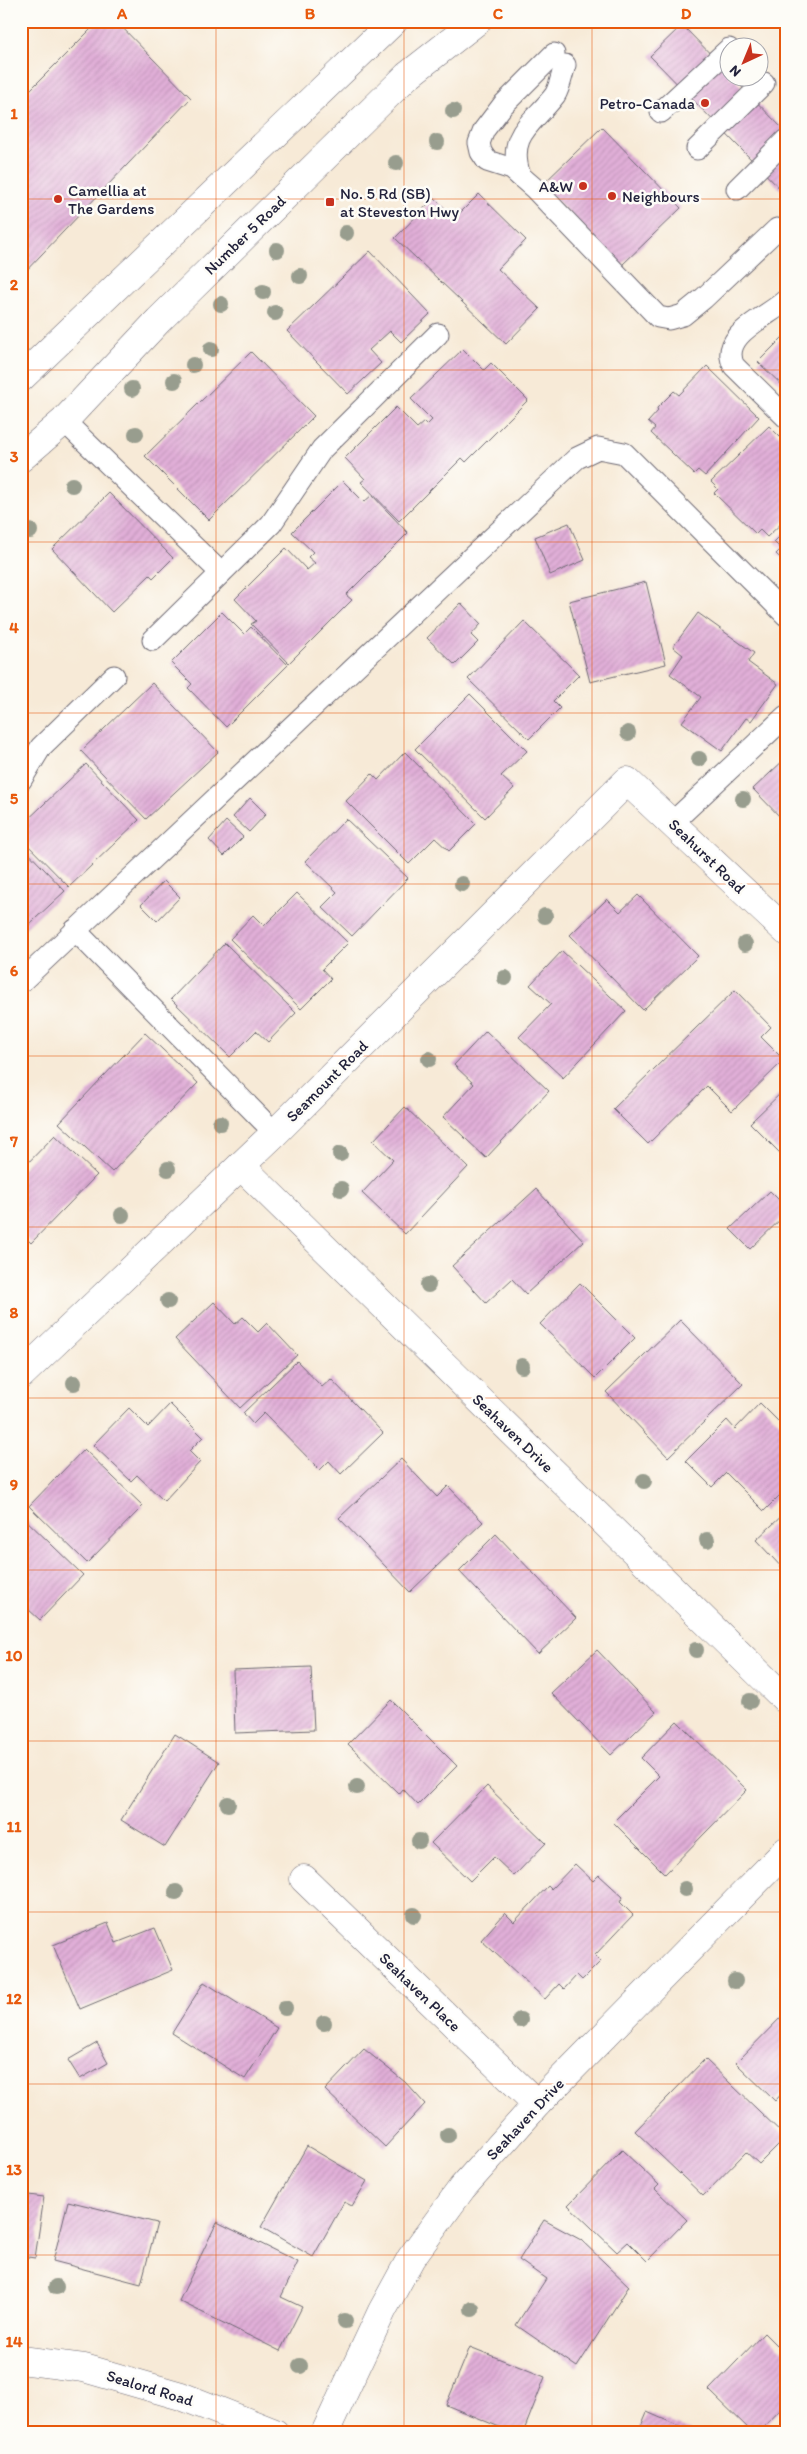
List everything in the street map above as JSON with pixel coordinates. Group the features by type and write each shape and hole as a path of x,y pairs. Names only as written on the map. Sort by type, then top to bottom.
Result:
{"street":[{"path":"21,378 394,21"},
{"name":"Number 5 Road","path":"21,458 64,421 159,320 400,83 478,21"},
{"name":"Seahurst Road","path":"627,781 673,822 786,931"},
{"name":"Seamount Road","path":"21,1375 274,1134 627,781"},
{"name":"Seahaven Drive","path":"240,1166 786,1700"},
{"name":"Seahaven Drive","path":"325,2433 382,2311 411,2258 462,2188 537,2104 786,1850"},
{"name":"Seahaven Place","path":"304,1879 537,2104"},
{"name":"Sealord Road","path":"21,2360 84,2368 155,2388 181,2396 275,2433"}],"lane":[{"path":"661,112 720,57"},
{"path":"520,176 516,164 516,144 524,128 556,94 560,59 503,105 484,130 479,143 481,152 487,160 512,169 520,176 658,317 669,319 683,315 704,298 777,229"},
{"path":"697,149 759,88"},
{"path":"737,189 786,140"},
{"path":"786,300 741,335 731,346 730,357 734,366 786,417"},
{"path":"153,640 271,524 322,449 438,334"},
{"path":"64,421 221,573"},
{"path":"21,982 577,458 598,448 624,453 786,614"},
{"path":"24,769 41,747 114,676"},
{"path":"673,822 786,716"},
{"path":"75,930 274,1134"}],"building":[{"name":"Camellia at The Gardens","path":"99,21 116,21 191,98 21,276 21,99"},
{"path":"682,25 720,64 720,88 743,88 786,132 786,195 650,56"},
{"name":"Neighbours","path":"602,127 681,208 621,266 542,185"},
{"path":"479,194 526,240 498,269 540,309 506,344 395,238 434,198 455,218"},
{"path":"370,251 430,314 401,342 390,331 369,350 381,363 348,394 287,331"},
{"path":"786,334 786,389 758,362"},
{"path":"463,349 484,370 491,363 528,400 466,462 462,458 399,521 361,482 365,479 345,458 396,407 417,428 424,422 427,425 432,420 411,399"},
{"path":"251,352 314,416 209,520 145,456"},
{"path":"707,366 759,417 705,476 698,470 694,474 651,433 655,428 648,422 658,411 657,408 674,391 679,395"},
{"path":"769,426 786,443 786,519 767,537 760,530 756,534 714,493 718,489 711,482"},
{"path":"343,481 364,502 372,495 408,533 346,595 352,600 289,663 251,624 256,621 235,599 286,548 307,570 315,563 308,557 313,552 292,532"},
{"path":"109,493 173,558 153,578 150,575 112,612 52,549"},
{"path":"569,523 585,560 550,575 535,537"},
{"path":"786,530 786,563 776,554 781,549 774,542"},
{"path":"646,582 666,664 590,682 569,601"},
{"path":"461,603 481,624 471,635 478,642 455,665 427,638"},
{"path":"222,612 244,634 251,627 288,665 226,727 188,688 192,684 171,663"},
{"path":"698,613 754,653 748,662 778,684 751,721 746,718 722,751 682,722 701,697 670,674 683,655 673,647"},
{"path":"524,621 579,675 553,701 560,708 529,739 468,679"},
{"path":"152,683 218,752 146,819 81,751"},
{"path":"470,694 527,751 501,776 514,788 485,818 415,749"},
{"path":"405,752 476,824 449,851 435,838 409,864 346,801 372,774 378,780"},
{"path":"786,758 786,823 753,789"},
{"path":"86,764 139,820 69,887 21,838 21,826"},
{"path":"250,798 266,814 249,832 233,817"},
{"path":"346,819 408,878 352,936 322,907 337,892 305,861"},
{"path":"226,821 243,837 224,856 209,840"},
{"path":"21,845 65,891 21,932"},
{"path":"164,881 180,897 157,921 141,905"},
{"path":"297,893 348,943 322,969 331,979 301,1009 230,939 253,915 264,926"},
{"path":"638,895 698,956 643,1010 570,935 607,899 620,912"},
{"path":"225,943 296,1013 268,1042 256,1031 230,1057 171,999"},
{"path":"562,951 626,1011 563,1078 519,1037 551,1004 530,985"},
{"path":"735,990 771,1027 761,1037 784,1060 732,1111 707,1086 648,1144 613,1109"},
{"path":"486,1031 549,1091 486,1158 443,1117 474,1084 454,1065"},
{"path":"145,1033 198,1083 112,1172 59,1123"},
{"path":"786,1088 786,1159 750,1123"},
{"path":"405,1107 468,1167 405,1234 362,1193 393,1160 373,1141"},
{"path":"55,1135 97,1175 31,1243 21,1233 21,1170"},
{"path":"536,1189 584,1241 526,1294 512,1279 486,1303 452,1266"},
{"path":"770,1191 786,1207 786,1214 750,1249 730,1229"},
{"path":"580,1283 635,1338 595,1378 540,1324"},
{"path":"214,1302 235,1324 243,1317 258,1332 267,1323 297,1355 240,1408 175,1339"},
{"path":"680,1320 743,1384 668,1457 606,1392"},
{"path":"297,1361 322,1387 331,1379 383,1433 341,1474 329,1461 320,1470 264,1413 253,1424 243,1413"},
{"path":"760,1403 786,1429 786,1489 764,1511 726,1473 712,1487 686,1461 727,1420 735,1429"},
{"path":"170,1404 203,1437 189,1451 200,1462 164,1501 137,1475 131,1481 93,1445 129,1408 148,1427"},
{"path":"84,1449 143,1506 87,1563 29,1506"},
{"path":"401,1459 437,1497 448,1486 483,1522 410,1592 339,1518"},
{"path":"786,1512 786,1572 756,1540"},
{"path":"21,1515 83,1575 40,1620 28,1609 21,1615"},
{"path":"496,1534 576,1618 538,1654 459,1571"},
{"path":"597,1650 656,1712 611,1755 551,1693"},
{"path":"311,1667 314,1730 235,1733 233,1670"},
{"path":"391,1700 457,1766 418,1805 403,1789 399,1794 348,1744"},
{"path":"677,1721 747,1790 665,1874 613,1822 659,1776 641,1758"},
{"path":"175,1734 219,1762 165,1847 121,1820"},
{"path":"487,1786 546,1843 514,1876 494,1857 470,1881 431,1843"},
{"path":"575,1864 593,1881 599,1875 623,1897 620,1902 633,1915 595,1955 601,1961 582,1980 577,1975 564,1989 559,1984 545,1999 481,1940 505,1913 514,1922 548,1886 551,1889"},
{"path":"108,1923 116,1943 155,1928 173,1970 80,2009 53,1945"},
{"path":"204,1982 277,2028 245,2079 172,2033"},
{"path":"786,2012 786,2089 775,2101 736,2063"},
{"path":"97,2043 108,2063 80,2079 68,2060"},
{"path":"364,2049 405,2082 425,2104 385,2147 325,2090"},
{"path":"705,2059 786,2137 759,2164 746,2152 703,2196 635,2131"},
{"path":"307,2146 367,2181 352,2206 344,2202 313,2257 261,2227"},
{"path":"622,2150 659,2185 655,2189 687,2220 647,2261 628,2242 617,2252 568,2205"},
{"path":"21,2194 44,2197 35,2258 21,2256"},
{"path":"68,2201 157,2223 141,2284 53,2261"},
{"path":"544,2220 581,2240 629,2286 577,2367 516,2325 546,2279 519,2260"},
{"path":"217,2222 298,2262 281,2297 302,2307 280,2351 179,2301"},
{"path":"764,2333 781,2350 786,2346 786,2404 758,2433 753,2433 709,2390"},
{"path":"470,2347 545,2377 523,2433 514,2433 446,2405"},
{"path":"647,2412 695,2433 638,2433"}],"place":[{"name":"Petro-Canada","path":"705,103"},
{"name":"A&W","path":"583,186"},
{"name":"Neighbours","path":"612,196"},
{"name":"Camellia at The Gardens","path":"58,199"},
{"name":"No. 5 Rd (SB) at Steveston Hwy","path":"330,202"}]}
